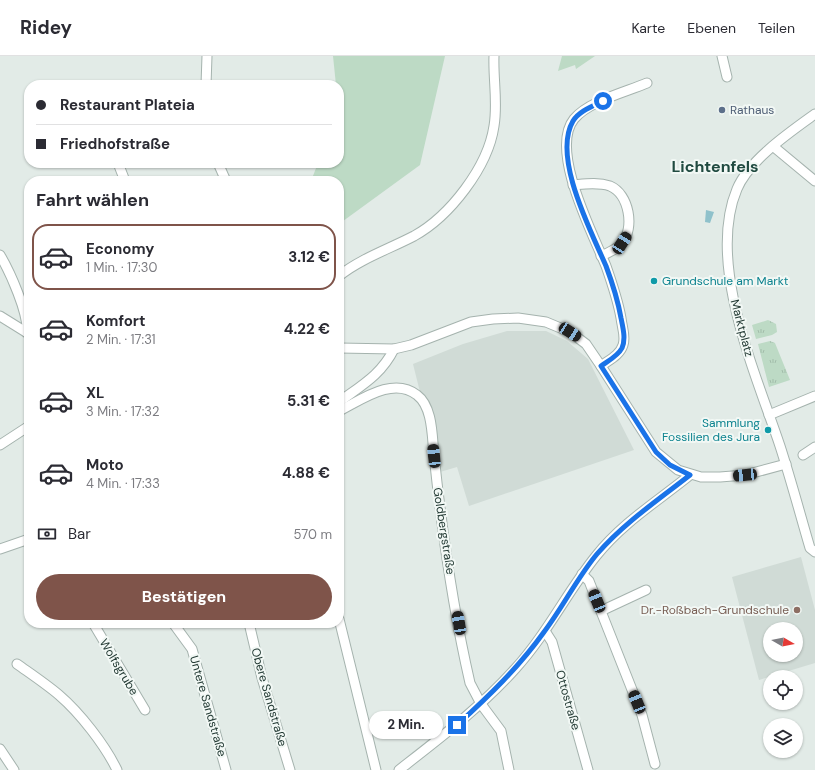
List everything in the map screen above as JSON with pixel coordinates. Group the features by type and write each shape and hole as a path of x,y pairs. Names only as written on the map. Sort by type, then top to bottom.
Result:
{"street":[{"path":"206,80 207,56"},
{"path":"344,273 416,235 440,216 458,197 483,161 490,144 496,106 494,56"},
{"path":"722,56 726,77"},
{"path":"601,366 621,350 624,337 618,306 601,256 573,185 566,147 569,130 574,120 589,107 647,83"},
{"path":"815,114 774,147 815,181"},
{"name":"Marktplatz","path":"774,147 753,165 737,188 726,237 728,263 739,322 786,464 810,548 815,552"},
{"path":"573,185 598,184 610,186 623,198 630,220 626,236 622,243 601,256"},
{"path":"0,255 24,312"},
{"path":"0,316 24,331"},
{"path":"344,348 394,349 411,345 471,322 498,318 518,318 546,322 570,332 586,344 656,452 670,465 690,475 720,477 745,475 786,464"},
{"path":"344,398 379,372 386,364 394,349"},
{"name":"Goldbergstraße","path":"344,408 388,388 400,388 411,391 418,395 424,404 430,425 441,519 470,683 481,704 501,731 509,770"},
{"path":"769,414 815,396"},
{"path":"0,445 24,429"},
{"path":"803,455 815,447"},
{"path":"399,770 445,735 481,704 516,669 545,631 582,574 611,538 634,518 690,475"},
{"path":"0,549 24,541"},
{"path":"582,574 589,581 642,715 655,764"},
{"path":"601,611 646,590"},
{"name":"Wolfsgrube","path":"96,628 145,710"},
{"name":"Untere Sandstraße","path":"177,628 192,649 226,770"},
{"name":"Obere Sandstraße","path":"250,628 262,678 290,770"},
{"path":"341,628 376,770"},
{"name":"Ottostraße","path":"545,631 552,642 588,770"},
{"path":"16,664 64,700 80,716 112,760 117,770"},
{"path":"0,749 14,770"}],"shaded area":[{"path":"507,331 546,331 567,341 588,359 634,450 469,506 457,467 440,472 413,364 463,344"},
{"path":"801,557 815,610 815,663 792,670 763,670 763,679 759,680 732,577"}],"green space":[{"path":"333,56 445,56 420,165 344,220 344,176 313,176 316,168 344,168 344,80 335,80"},
{"path":"562,56 595,56 576,69 575,65 558,71"},
{"path":"768,320 776,324 777,332 772,335 756,339 752,325"},
{"path":"770,341 775,343 790,380 769,387 758,344"}],"water":[{"path":"706,210 714,212 710,223 705,222"}],"place":[{"name":"Rathaus","path":"722,110"},
{"name":"Grundschule am Markt","path":"654,281"},
{"name":"Sammlung Fossilien des Jura","path":"768,430"},
{"name":"Dr.-Roßbach-Grundschule","path":"797,610"}],"district":[{"name":"Lichtenfels","path":"715,166"}],"route":[{"path":"457,725 481,704 516,669 545,631 582,574 611,538 634,518 690,475 670,465 656,452 601,366 621,350 624,337 618,306 606,266 573,185 566,147 569,130 574,120 589,107 603,101"}]}
